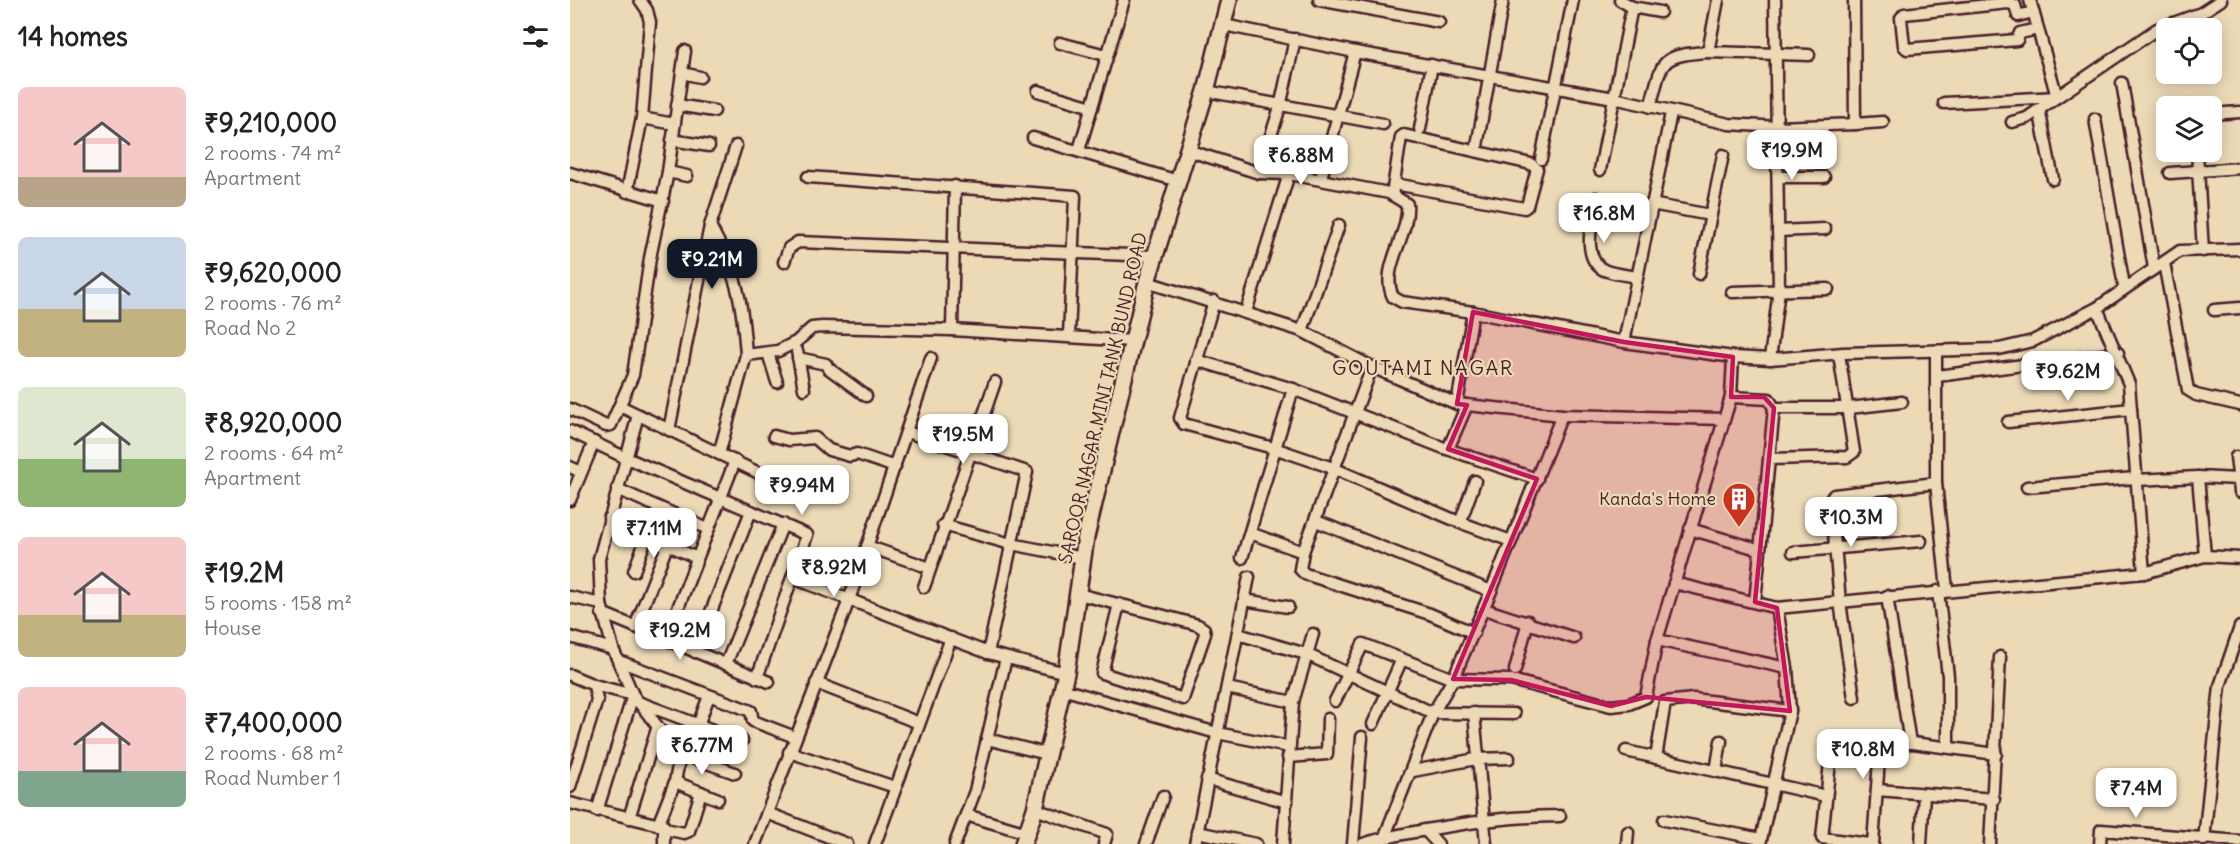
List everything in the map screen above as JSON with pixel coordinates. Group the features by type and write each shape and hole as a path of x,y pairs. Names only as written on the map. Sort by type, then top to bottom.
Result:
{"main road":[{"name":"SAROOR NAGAR MINI TANK BUND ROAD","path":"1025,839 1035,809 1066,673 1083,558 1147,282 1206,92 1229,0"}],"street":[{"path":"627,192 642,118 650,22 648,10 640,0"},
{"path":"1079,150 1124,0"},
{"path":"1319,0 1439,22"},
{"path":"1477,146 1503,0"},
{"path":"1541,159 1557,90 1573,0"},
{"path":"1620,0 1632,7 1660,12"},
{"path":"1708,52 1718,0"},
{"path":"1770,359 1779,290 1775,0"},
{"path":"1854,0 1856,124"},
{"path":"2030,0 2057,97"},
{"path":"2013,122 2026,118 2157,29 2201,13 2221,0"},
{"path":"2033,12 2018,16 2015,5 2008,3 1904,14 1901,18 1904,46 1907,50 2017,40 2021,32 2038,29"},
{"path":"1600,170 1632,7"},
{"path":"1224,25 1355,52 1490,75 1557,90 1614,98 1729,124 1778,128 1883,122"},
{"path":"1259,173 1280,107 1295,39"},
{"path":"1060,43 1106,56"},
{"path":"570,408 609,426 633,375 651,258 668,172 685,51"},
{"path":"1321,178 1355,52"},
{"path":"1650,107 1663,64 1670,57 1708,52 1774,56 1809,55"},
{"path":"1420,129 1432,65"},
{"path":"682,73 700,77"},
{"path":"2122,83 2159,266 2188,390 2196,395 2240,405"},
{"path":"1038,91 1092,106"},
{"path":"1206,92 1280,107 1339,114 1383,124"},
{"path":"1944,103 2057,97"},
{"path":"677,105 714,111"},
{"path":"2039,109 2053,179"},
{"path":"1624,342 1650,204 1671,112"},
{"path":"2222,113 2240,112"},
{"path":"642,118 674,124"},
{"path":"2095,119 2124,286"},
{"path":"1187,150 1259,173 1321,178 1401,192 1524,208 1527,206 1537,169 1531,164 1404,135 1401,137 1401,192 1408,215 1406,229 1388,278 1393,297 1402,302 1473,312 1624,342 1733,357 1770,359 1839,354 2000,349 2033,342 2097,308 2124,286 2180,251 2240,249"},
{"path":"1033,138 1178,181"},
{"path":"672,141 709,146"},
{"path":"669,430 710,226 736,146"},
{"path":"1699,274 1723,154"},
{"path":"2198,162 2203,251"},
{"path":"2170,173 2240,168"},
{"path":"570,172 627,192 663,201"},
{"path":"668,172 687,176"},
{"path":"1246,312 1289,174"},
{"path":"808,177 1075,196 1069,336"},
{"path":"1778,177 1824,177"},
{"path":"952,330 955,186"},
{"path":"1596,198 1589,239 1595,263 1604,270 1637,277"},
{"path":"1650,204 1710,215"},
{"path":"1302,331 1339,225"},
{"path":"710,226 731,265 738,285 746,355 719,454"},
{"path":"1778,231 1825,229"},
{"path":"784,262 786,253 795,243 1155,256"},
{"path":"1147,282 1214,301 1302,331 1372,368 1462,405 1562,415 1724,419"},
{"path":"1732,292 1828,289"},
{"path":"1214,301 1181,421 1188,426 1277,449 1333,468 1460,523 1511,541"},
{"path":"2097,308 2118,353 2129,384 2144,573"},
{"path":"2214,310 2240,308"},
{"path":"1448,449 1462,405 1473,312"},
{"path":"746,355 768,353 796,342 812,328 822,327 952,330 1133,341"},
{"path":"796,342 804,389"},
{"path":"1936,351 1936,483 1948,676 1948,747"},
{"path":"768,353 777,382"},
{"path":"1937,376 2118,353"},
{"path":"1771,459 1851,456 1855,447 1839,354"},
{"path":"1646,697 1657,640 1731,397 1733,357"},
{"path":"798,358 826,364 828,368 866,396"},
{"path":"755,844 849,600 931,358"},
{"path":"1196,360 1293,389 1448,449 1537,479"},
{"path":"1372,368 1333,468 1317,521 1303,552 1300,569 1305,574 1430,614 1474,633"},
{"path":"924,587 995,382"},
{"path":"1242,558 1277,449 1293,389"},
{"path":"1731,397 1764,397 1769,399 1774,408 1771,459 1755,602"},
{"path":"1774,408 1848,408 1902,402"},
{"path":"620,406 767,477"},
{"path":"2008,422 2131,410"},
{"path":"638,415 624,457 597,570 602,608 613,650 636,699 657,729 679,753 735,773"},
{"path":"1385,836 1413,771 1433,713 1453,679 1474,633 1562,415"},
{"path":"570,430 624,457 806,533 808,537 757,678"},
{"path":"907,432 1027,472 988,653"},
{"path":"774,436 789,440 815,438 830,450 850,456 857,454 895,467"},
{"path":"570,500 594,442"},
{"path":"2236,457 2240,492"},
{"path":"666,639 735,461"},
{"path":"570,467 581,472"},
{"path":"2198,477 2205,556"},
{"path":"2027,487 2135,479 2198,477 2238,479"},
{"path":"1460,523 1475,481"},
{"path":"1854,698 1840,602 1832,496 1936,483"},
{"path":"617,489 708,529"},
{"path":"695,652 751,510"},
{"path":"609,518 697,558"},
{"path":"1317,521 1491,591"},
{"path":"726,664 783,524"},
{"path":"944,525 1011,544 1083,558"},
{"path":"1690,529 1754,548"},
{"path":"1250,533 1303,552"},
{"path":"634,571 647,536"},
{"path":"1793,552 1921,541"},
{"path":"635,627 667,546"},
{"path":"867,546 930,568"},
{"path":"1674,583 1778,608 1943,590 2144,573 2205,556 2240,558"},
{"path":"1195,844 1249,577"},
{"path":"794,578 988,653 1066,673"},
{"path":"1077,594 1119,604 1198,625 1204,629 1183,699 1102,673 1119,604"},
{"path":"1887,596 1910,743"},
{"path":"570,597 602,608 635,627 768,682"},
{"path":"1244,600 1288,608"},
{"path":"1664,820 1761,842 1776,783 1790,711 1787,668 1778,608"},
{"path":"1484,609 1528,621 1574,638"},
{"path":"1515,670 1528,621"},
{"path":"2204,840 2220,686 2240,627"},
{"path":"1238,634 1306,654 1347,671 1433,713 1514,714"},
{"path":"1283,844 1293,702 1313,634"},
{"path":"570,637 613,650"},
{"path":"875,844 951,638"},
{"path":"1657,640 1787,668"},
{"path":"1335,700 1347,671 1363,644 1453,679 1511,680 1611,706 1629,704 1646,697 1665,702 1693,699 1790,711"},
{"path":"1990,844 2000,657"},
{"path":"955,844 966,815 987,739 1006,658"},
{"path":"1373,724 1402,659"},
{"path":"619,661 751,711 753,721 795,737"},
{"path":"570,675 742,741"},
{"path":"816,683 919,723"},
{"path":"570,787 597,700 594,685"},
{"path":"1227,688 1293,702"},
{"path":"1062,690 1288,752 1327,754 1328,719"},
{"path":"698,724 709,696"},
{"path":"597,811 636,699"},
{"path":"1656,758 1665,702"},
{"path":"1474,713 1476,759 1486,844"},
{"path":"629,818 657,729"},
{"path":"1353,844 1362,737"},
{"path":"987,739 1047,754"},
{"path":"1874,844 1880,745 1890,740 1996,754"},
{"path":"1716,771 1721,741"},
{"path":"1626,751 1826,796"},
{"path":"789,752 895,787"},
{"path":"664,844 662,827 675,782 680,759 679,753"},
{"path":"1831,753 1822,837 1869,844"},
{"path":"1413,771 1476,759 1509,758"},
{"path":"1207,779 1287,802"},
{"path":"675,782 718,799"},
{"path":"1877,790 1994,799"},
{"path":"570,803 684,833 689,831 701,792"},
{"path":"1921,844 1924,794"},
{"path":"1146,844 1163,796"},
{"path":"1035,809 1107,834 1104,844"},
{"path":"766,813 847,844"},
{"path":"966,815 1025,839"},
{"path":"1363,844 1385,836 1483,819 1560,816"},
{"path":"1425,830 1438,844"},
{"path":"2100,844 2101,830 2204,840 2240,841"},
{"path":"818,844 820,832"},
{"path":"1197,832 1256,844"},
{"path":"1627,844 1628,832"}],"highlighted area":[{"path":"1473,312 1624,342 1733,357 1731,397 1764,397 1774,408 1755,602 1777,608 1790,711 1646,697 1611,706 1511,680 1453,679 1537,479 1448,449 1467,405 1457,404"}],"place":[{"name":"Kanda's Home","path":"1739,528"}],"district":[{"name":"GOUTAMI NAGAR","path":"1423,368"}]}
